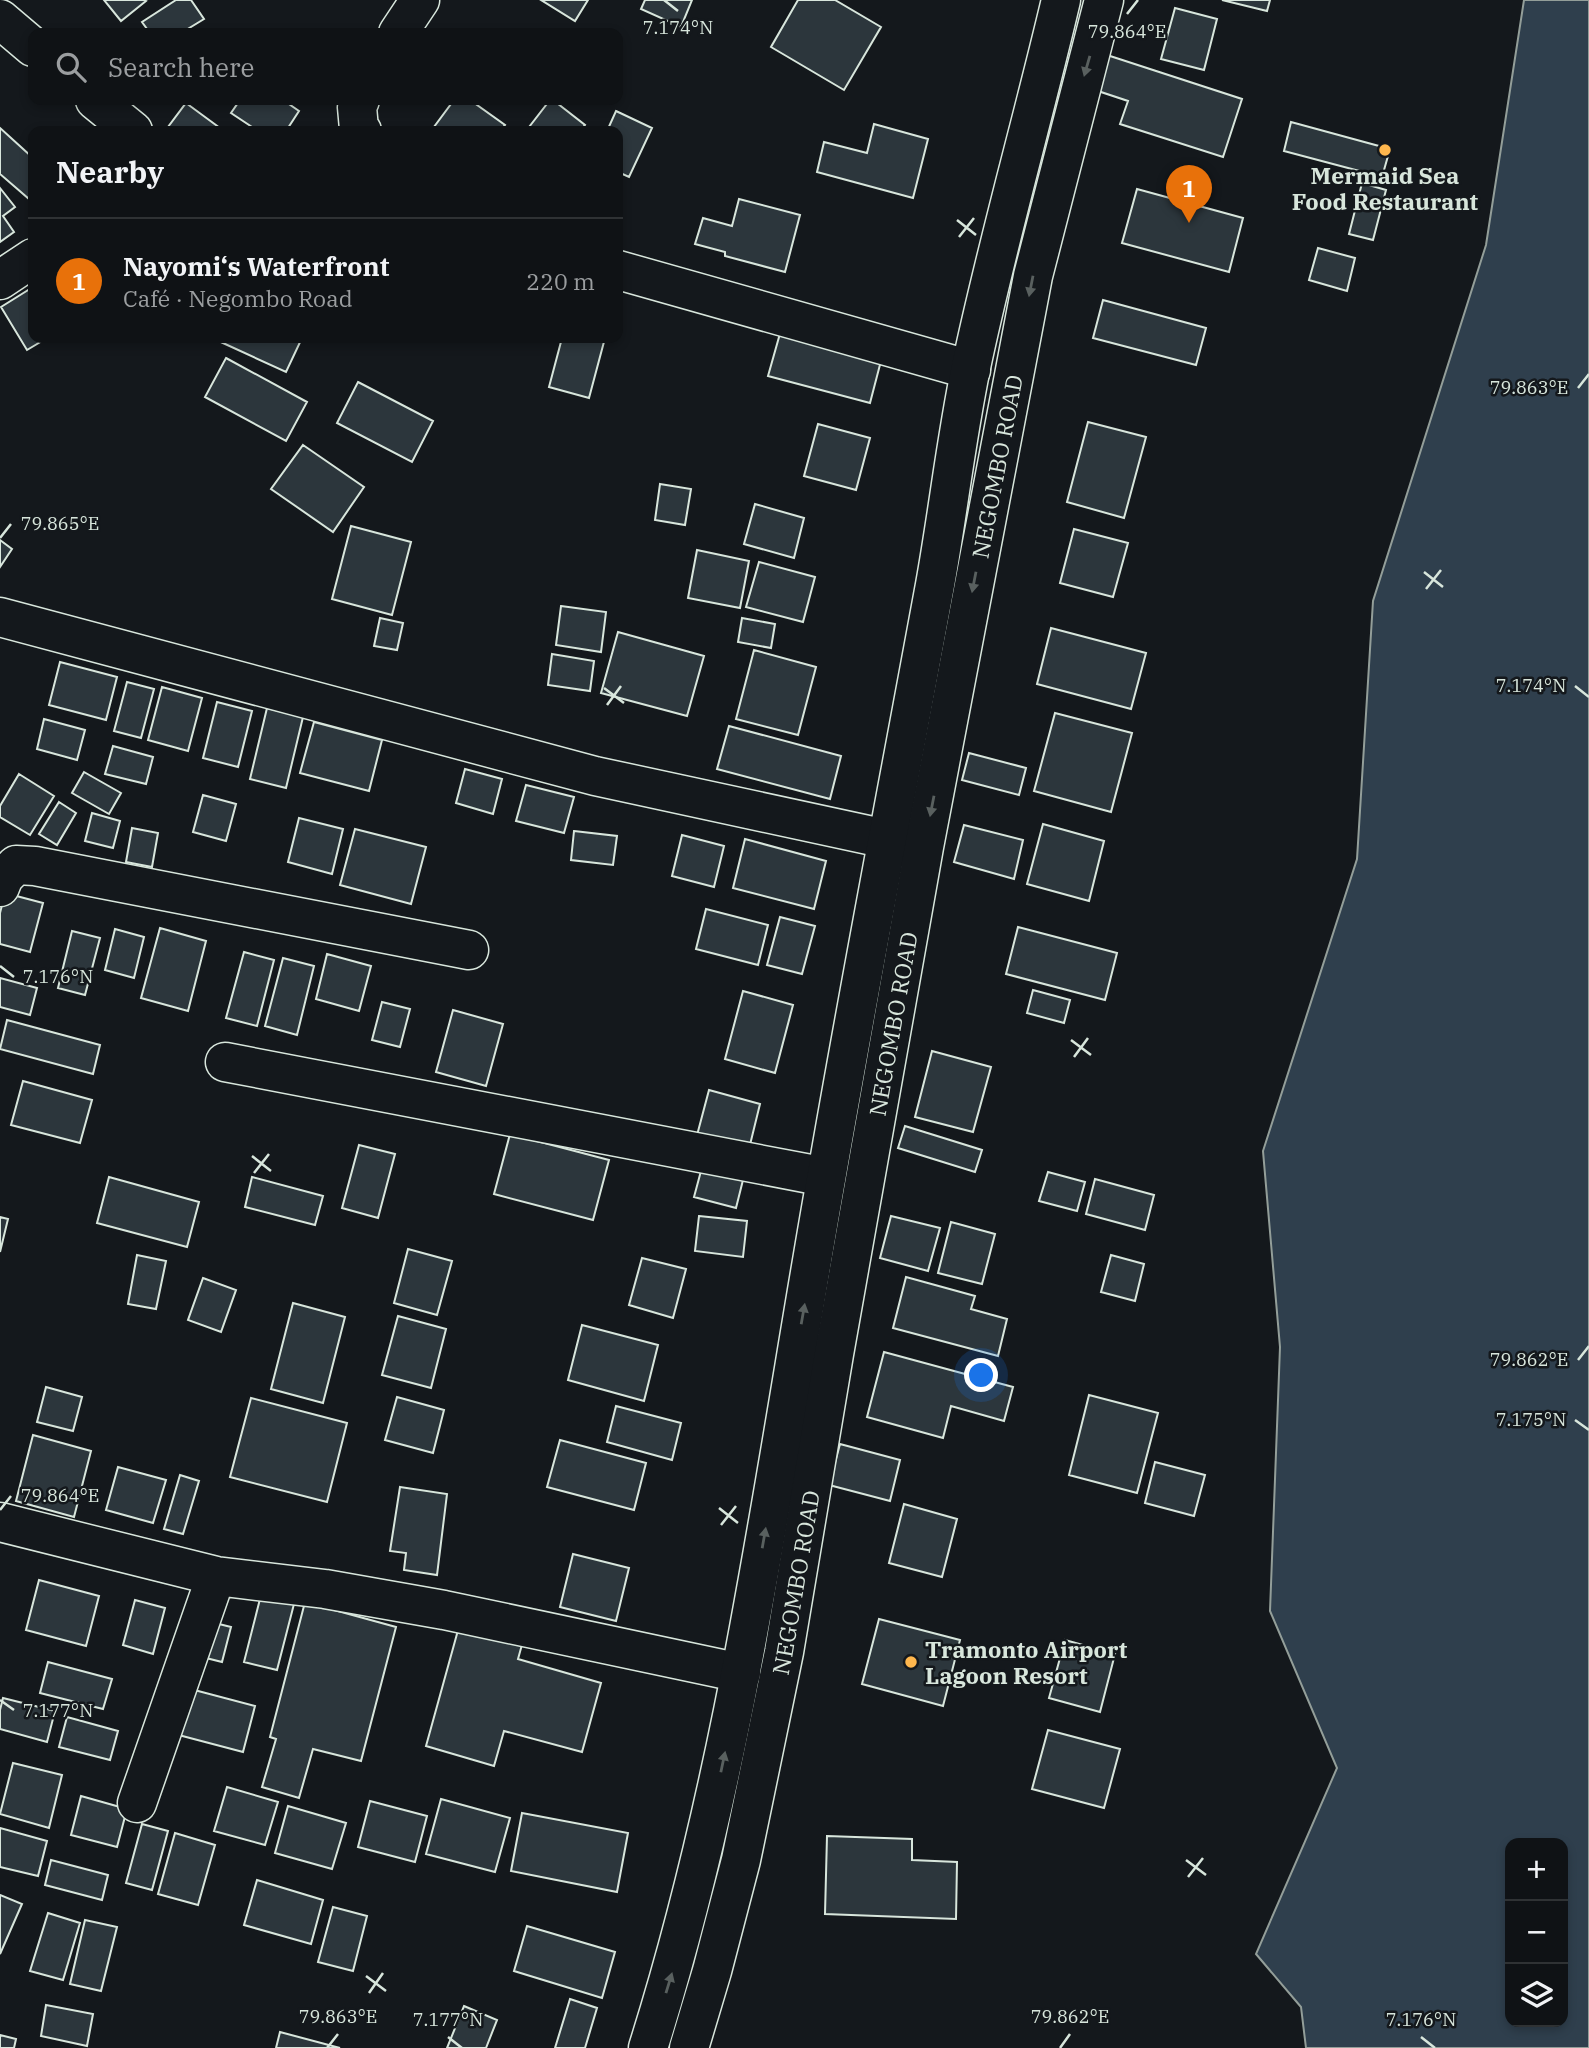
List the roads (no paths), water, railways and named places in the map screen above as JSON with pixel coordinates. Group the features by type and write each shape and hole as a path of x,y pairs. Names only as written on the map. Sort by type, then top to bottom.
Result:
{"main road":[{"path":"401,28 420,0"},
{"name":"NEGOMBO ROAD","path":"648,2048 676,1960 706,1843 741,1673 826,1177 971,370 1027,130 1061,0"},
{"name":"NEGOMBO ROAD","path":"689,2048 741,1860 784,1652 924,847 1032,276 1104,0"},
{"path":"0,19 28,43"},
{"path":"101,105 127,126"},
{"path":"358,105 359,126"},
{"path":"0,280 28,261"},
{"path":"623,271 971,370"},
{"path":"0,617 595,776 924,847"},
{"path":"0,887 4,877 16,865 35,866 469,950"},
{"path":"225,1062 826,1177"},
{"path":"0,1522 216,1576 326,1589 444,1610 741,1673"},
{"path":"137,1803 216,1576"}],"water":[{"path":"1524,0 1589,0 1589,2048 1306,2048 1301,2007 1256,1954 1337,1768 1270,1611 1280,1347 1263,1151 1357,859 1373,601 1486,245"}],"place":[{"name":"Mermaid Sea Food Restaurant","path":"1385,150"},
{"name":"Nayomi‘s Waterfront","path":"1189,223"},
{"name":"Tramonto Airport Lagoon Resort","path":"911,1662"}]}
